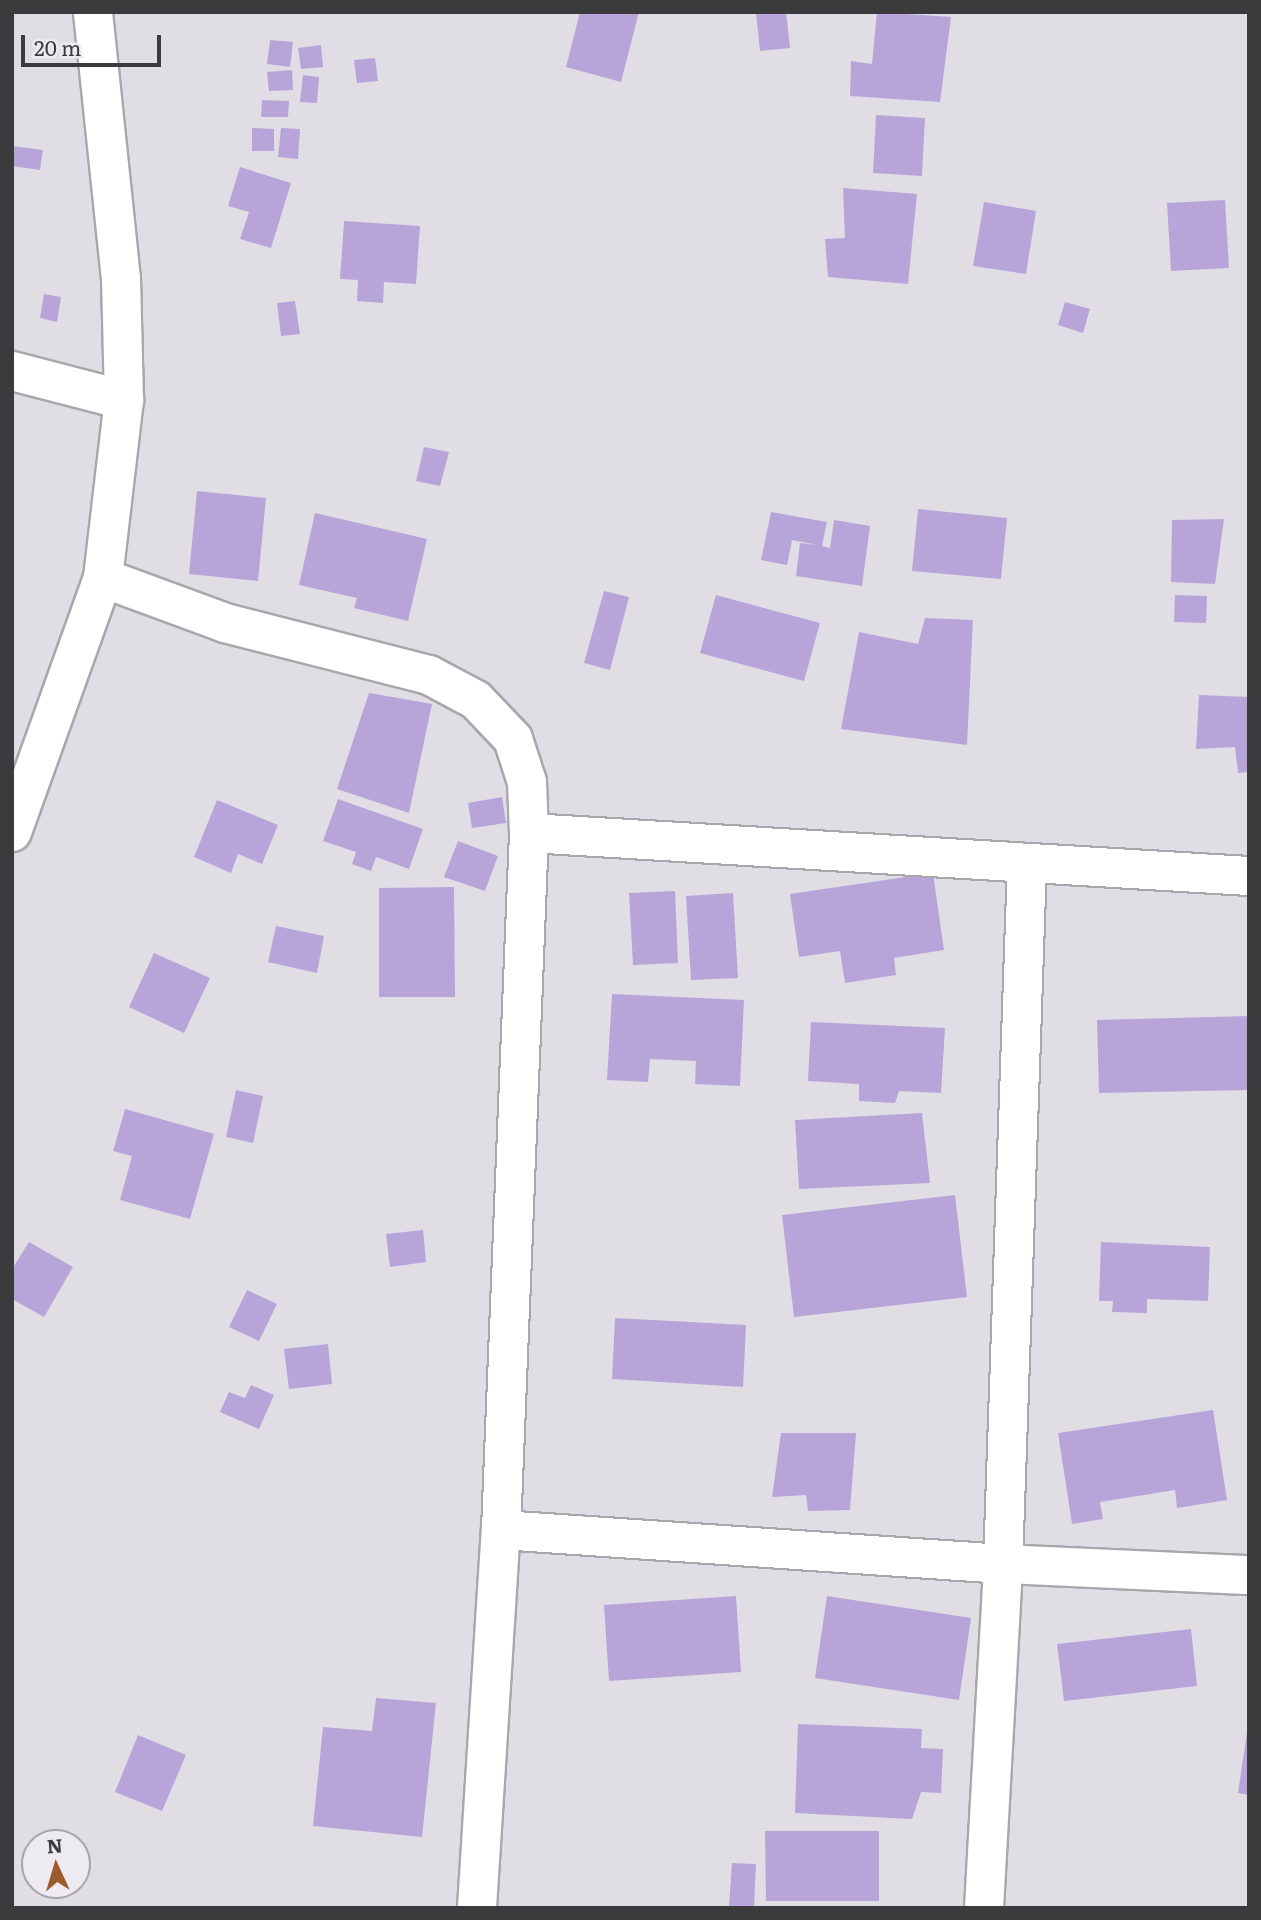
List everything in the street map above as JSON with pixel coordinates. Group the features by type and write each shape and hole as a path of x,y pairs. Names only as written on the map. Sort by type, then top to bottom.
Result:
{"street":[{"path":"12,832 103,578 124,400 121,279 93,12"},
{"path":"12,371 124,400"},
{"path":"103,578 225,623 429,675 477,700 513,739 527,782 529,833 501,1530 477,1908"},
{"path":"529,833 1249,876"},
{"path":"984,1908 1003,1564 1027,864"},
{"path":"501,1530 1003,1564 1249,1575"}],"building":[{"path":"580,12 639,12 621,82 566,67"},
{"path":"756,12 786,12 790,48 760,51"},
{"path":"877,12 951,17 940,102 850,96 851,61 872,64"},
{"path":"270,40 293,42 290,67 267,64"},
{"path":"321,45 323,67 301,69 298,48"},
{"path":"375,58 378,81 357,83 354,60"},
{"path":"292,70 293,90 269,91 267,72"},
{"path":"303,75 319,77 317,103 300,102"},
{"path":"262,100 289,101 288,117 261,117"},
{"path":"876,115 925,118 922,176 873,173"},
{"path":"252,128 274,129 274,151 252,151"},
{"path":"281,128 300,129 298,159 278,157"},
{"path":"12,146 43,150 40,170 12,166"},
{"path":"240,167 291,183 271,248 240,239 249,212 228,206"},
{"path":"843,188 917,194 908,284 828,277 825,239 845,238"},
{"path":"1225,200 1229,268 1171,271 1167,203"},
{"path":"984,202 1036,211 1026,274 973,266"},
{"path":"344,221 420,226 416,284 384,282 383,303 357,301 358,280 340,279"},
{"path":"44,294 61,297 57,322 40,318"},
{"path":"295,301 300,334 281,336 277,303"},
{"path":"1065,302 1090,309 1083,333 1058,325"},
{"path":"424,447 449,452 440,486 416,481"},
{"path":"197,491 266,498 258,581 189,574"},
{"path":"918,509 1007,518 1001,579 912,571"},
{"path":"771,512 827,522 822,546 830,548 834,520 870,526 862,586 796,576 800,543 818,545 792,540 787,565 761,560"},
{"path":"315,513 427,539 408,621 354,608 357,598 299,585"},
{"path":"1224,519 1215,584 1171,582 1172,520"},
{"path":"604,591 629,597 610,670 584,663"},
{"path":"716,595 820,623 804,681 700,653"},
{"path":"1175,595 1207,596 1206,623 1174,622"},
{"path":"925,618 973,620 967,745 841,729 859,632 918,644"},
{"path":"369,693 432,704 409,813 337,789"},
{"path":"1199,695 1249,697 1249,772 1238,773 1235,747 1196,749"},
{"path":"502,797 506,823 472,828 468,803"},
{"path":"338,799 423,829 409,869 376,857 371,871 352,864 356,852 323,841"},
{"path":"217,800 278,825 262,864 238,854 231,873 194,857"},
{"path":"458,841 498,856 485,891 444,877"},
{"path":"933,873 944,950 894,958 896,975 845,983 840,951 799,957 790,894"},
{"path":"454,887 455,997 379,997 379,888"},
{"path":"675,891 678,963 633,965 629,893"},
{"path":"733,893 738,978 691,980 686,896"},
{"path":"276,926 324,936 317,973 268,962"},
{"path":"154,953 210,978 184,1033 129,1007"},
{"path":"612,994 744,1000 740,1086 695,1084 696,1061 650,1059 648,1082 607,1080"},
{"path":"1249,1016 1249,1090 1099,1093 1097,1020"},
{"path":"811,1022 945,1028 941,1093 899,1091 895,1103 859,1101 859,1084 808,1081"},
{"path":"236,1090 263,1096 253,1143 226,1137"},
{"path":"125,1109 214,1134 190,1219 120,1200 132,1156 113,1151"},
{"path":"922,1113 930,1183 799,1189 795,1120"},
{"path":"955,1195 967,1297 794,1317 782,1215"},
{"path":"423,1230 426,1262 390,1267 386,1234"},
{"path":"29,1242 73,1267 44,1317 12,1299 12,1269"},
{"path":"1101,1242 1210,1247 1208,1301 1147,1299 1147,1313 1112,1312 1113,1301 1099,1301"},
{"path":"247,1290 277,1304 259,1341 229,1327"},
{"path":"615,1318 746,1325 743,1387 612,1379"},
{"path":"328,1344 332,1384 289,1389 284,1349"},
{"path":"251,1385 274,1395 259,1429 220,1412 229,1392 245,1398"},
{"path":"1213,1410 1227,1500 1177,1508 1175,1490 1100,1502 1103,1519 1072,1524 1058,1433"},
{"path":"781,1433 856,1433 850,1510 808,1511 806,1495 772,1497"},
{"path":"736,1596 741,1672 609,1681 604,1605"},
{"path":"827,1596 971,1618 959,1700 815,1678"},
{"path":"1191,1629 1197,1686 1064,1701 1057,1644"},
{"path":"376,1698 436,1703 422,1837 313,1826 323,1727 372,1731"},
{"path":"798,1724 922,1729 921,1748 943,1749 941,1793 921,1792 912,1819 795,1813"},
{"path":"1247,1732 1249,1733 1249,1795 1238,1793"},
{"path":"138,1735 186,1755 162,1811 115,1792"},
{"path":"765,1831 879,1831 879,1901 766,1901"},
{"path":"732,1863 756,1864 754,1908 729,1906"}]}
